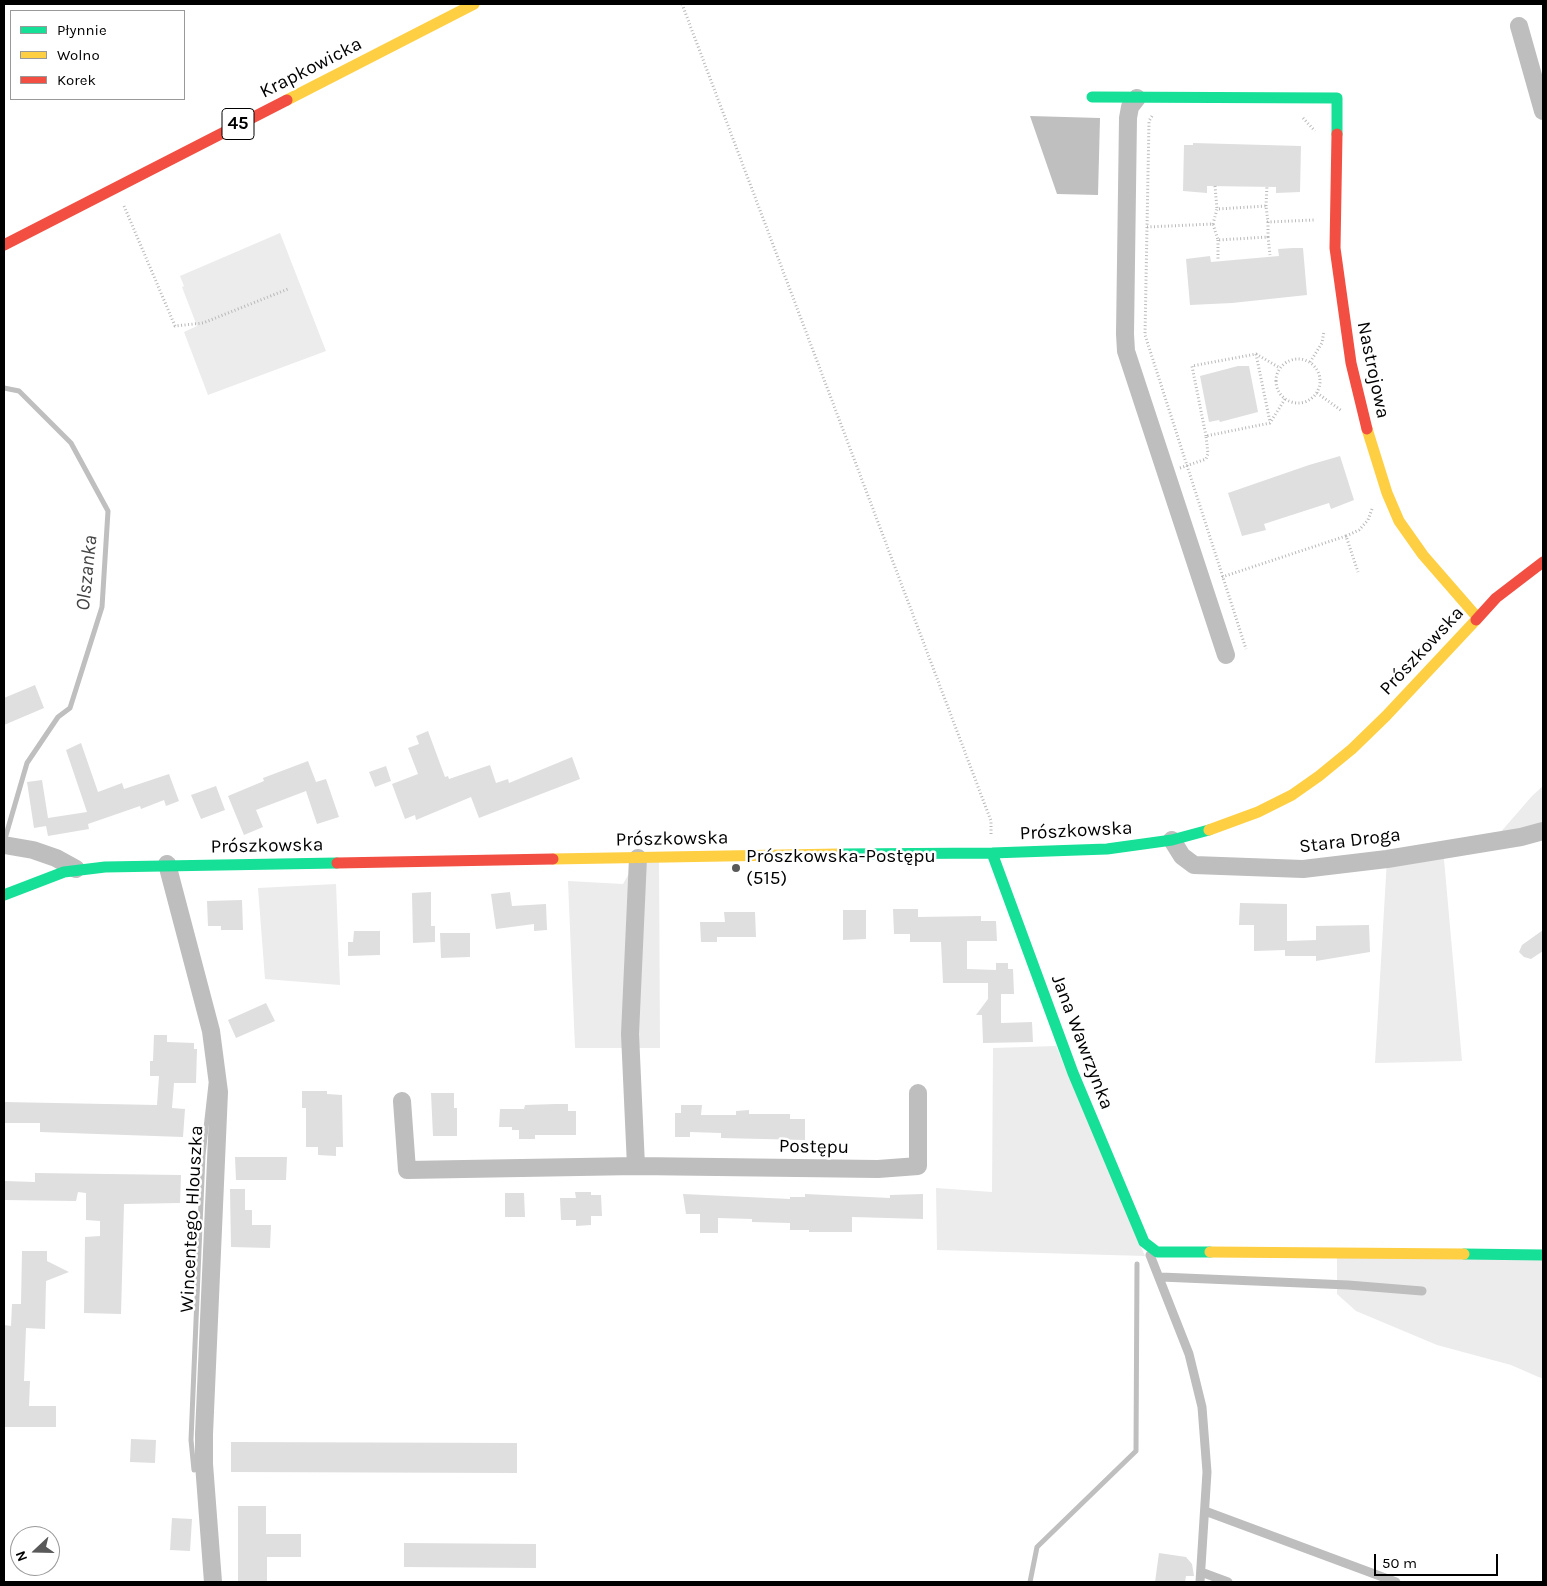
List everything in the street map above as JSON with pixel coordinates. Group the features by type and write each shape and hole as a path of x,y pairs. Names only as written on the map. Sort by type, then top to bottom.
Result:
{"main road":[{"name":"Krapkowicka","path":"4,246 474,4"},
{"path":"1092,97 1145,98"},
{"name":"Nastrojowa","path":"1145,98 1337,98 1335,248 1352,363 1370,442 1387,494 1399,521 1422,555 1478,617"},
{"name":"Prószkowska","path":"4,895 76,869 167,864 992,853 1108,849 1172,840 1225,826 1258,812 1292,795 1319,776 1386,716 1496,598 1543,562"},
{"name":"Jana Wawrzynka","path":"992,853 1073,1072 1144,1242"},
{"path":"1144,1242 1157,1252 1319,1251 1543,1255"}],"street":[{"path":"1519,26 1543,110"},
{"path":"1145,98 1130,107 1128,118 1126,351 1226,655"},
{"name":"Stara Droga","path":"1172,840 1182,856 1194,865 1303,869 1520,837 1543,831"},
{"path":"8,845 56,858 76,869"},
{"path":"636,1166 630,1034 638,858"},
{"name":"Wincentego Hlouszka","path":"167,864 211,1031 219,1092 204,1434 204,1464 213,1582"},
{"name":"Postępu","path":"402,1101 407,1170 636,1166 878,1169 918,1166 918,1093"}],"lane":[{"path":"1144,1242 1161,1277 1190,1354 1202,1407 1207,1472 1200,1582"},
{"path":"1161,1277 1348,1285 1422,1291"},
{"path":"1205,1512 1396,1582"},
{"path":"1201,1572 1228,1582"}],"path":[{"path":"682,4 991,821 992,853"},
{"path":"1145,98 1152,116 1149,121 1146,335 1186,466 1246,649"},
{"path":"1267,185 1266,206 1270,255"},
{"path":"1215,186 1217,209 1212,224 1218,240 1218,259"},
{"path":"114,188 129,214 175,326 203,323 288,289"},
{"path":"1217,209 1266,206"},
{"path":"1268,222 1314,220"},
{"path":"1126,228 1212,224"},
{"path":"1218,240 1268,237"},
{"path":"1166,472 1206,459 1208,454 1192,366 1256,354 1280,368"},
{"path":"1256,354 1270,423"},
{"path":"1303,359 1315,366 1320,379 1317,393 1306,402 1299,403 1285,399 1277,387 1276,379 1280,368 1288,361 1303,359"},
{"path":"1206,436 1270,423 1285,399"},
{"path":"1203,584 1346,536 1358,572"}],"shaded area":[{"path":"1030,116 1100,118 1098,195 1057,194"},
{"path":"280,233 326,351 208,395 184,332 197,326 182,287 184,286 180,276"},
{"path":"1543,786 1543,831 1492,842 1532,796"},
{"path":"1443,848 1462,1061 1375,1063 1387,859"},
{"path":"659,857 660,1048 575,1048 568,881 623,884 638,858"},
{"path":"336,884 340,985 265,979 258,888"},
{"path":"1056,1046 1145,1256 937,1250 936,1188 992,1192 993,1048"},
{"path":"1337,1252 1543,1255 1543,1379 1511,1365 1437,1345 1356,1311 1337,1294"}],"building":[{"path":"1193,143 1301,146 1300,192 1276,193 1276,187 1207,186 1207,193 1183,191 1184,145 1193,145"},
{"path":"1303,248 1307,295 1232,303 1190,305 1186,259 1210,256 1211,262 1279,256 1278,249"},
{"path":"1238,366 1249,366 1258,412 1220,422 1219,420 1209,422 1200,376"},
{"path":"1340,456 1354,500 1331,509 1329,503 1264,524 1266,530 1242,536 1228,493"},
{"path":"35,685 44,708 4,725 4,698"},
{"path":"428,731 445,777 448,776 449,779 490,765 496,783 508,779 509,783 572,757 580,779 479,818 471,797 416,820 415,815 405,819 392,784 418,774 408,748 419,744 416,736"},
{"path":"81,743 98,792 122,783 124,789 169,774 179,801 166,806 164,800 141,809 140,806 88,824 89,829 48,836 46,826 34,828 27,782 42,780 48,818 87,812 66,750"},
{"path":"308,761 316,782 326,779 339,817 317,824 306,791 256,810 263,827 244,835 228,796 264,781 263,778"},
{"path":"386,766 391,781 375,787 369,772"},
{"path":"216,786 225,810 201,819 191,795"},
{"path":"431,892 431,926 435,926 435,942 413,943 412,893"},
{"path":"510,892 512,906 546,904 547,930 534,931 534,924 496,929 491,894"},
{"path":"242,900 243,930 221,930 221,926 208,926 207,901"},
{"path":"1240,903 1287,904 1287,941 1316,940 1316,926 1369,925 1370,952 1316,961 1316,956 1285,956 1285,950 1254,951 1254,925 1239,925"},
{"path":"893,909 918,909 918,917 981,916 981,921 996,921 997,941 967,941 967,969 996,970 996,963 1008,963 1008,969 1013,969 1014,994 1001,994 1001,1023 1032,1022 1033,1042 983,1043 982,1015 976,1015 988,999 988,983 943,983 941,942 910,942 910,934 894,934"},
{"path":"843,910 866,910 866,939 843,940"},
{"path":"724,912 755,912 756,937 717,937 717,942 701,942 700,922 725,922"},
{"path":"1543,930 1543,951 1531,959 1524,957 1519,952 1522,945"},
{"path":"354,931 380,931 380,955 348,956 348,942 353,942"},
{"path":"440,933 470,933 470,957 441,958"},
{"path":"266,1003 275,1021 236,1038 228,1020"},
{"path":"154,1035 167,1035 167,1042 194,1043 194,1049 197,1049 196,1083 174,1083 172,1108 185,1109 183,1137 40,1132 40,1123 4,1123 4,1102 157,1105 159,1076 150,1076 150,1061 153,1061"},
{"path":"302,1091 327,1091 327,1094 342,1095 343,1147 336,1147 336,1156 318,1155 318,1147 306,1147 306,1108 302,1108"},
{"path":"431,1093 454,1093 454,1108 457,1108 457,1136 433,1136"},
{"path":"568,1104 568,1111 576,1111 576,1135 535,1135 535,1139 519,1139 519,1130 512,1130 512,1127 499,1127 500,1109 524,1109 525,1105"},
{"path":"681,1105 702,1105 701,1115 736,1115 736,1111 749,1110 749,1114 790,1114 790,1119 805,1119 805,1140 721,1138 721,1133 690,1132 690,1137 675,1137 675,1113 681,1113"},
{"path":"235,1157 287,1157 286,1180 236,1180"},
{"path":"35,1173 181,1175 180,1203 124,1204 121,1314 84,1313 85,1237 100,1236 100,1221 86,1220 86,1193 78,1192 76,1201 4,1200 4,1181 35,1182"},
{"path":"230,1189 245,1189 245,1210 252,1210 252,1225 271,1225 270,1248 231,1247"},
{"path":"575,1192 591,1192 591,1195 601,1195 602,1216 591,1216 591,1225 576,1226 576,1220 561,1220 560,1198 576,1198"},
{"path":"505,1193 524,1193 525,1217 505,1217"},
{"path":"683,1194 790,1199 790,1197 805,1197 805,1194 890,1198 890,1195 923,1194 923,1219 852,1217 852,1232 809,1232 809,1230 790,1230 790,1223 752,1222 752,1219 718,1218 718,1233 700,1233 700,1214 686,1214"},
{"path":"22,1251 47,1251 47,1261 69,1272 46,1281 45,1329 26,1328 24,1381 30,1381 29,1406 56,1406 56,1427 4,1427 4,1325 11,1326 12,1304 21,1304"},
{"path":"131,1439 156,1440 155,1463 130,1462"},
{"path":"231,1442 517,1443 517,1473 231,1472"},
{"path":"238,1506 266,1506 266,1534 301,1534 301,1557 267,1557 267,1582 238,1582"},
{"path":"172,1518 192,1519 190,1551 170,1550"},
{"path":"404,1543 536,1544 536,1568 404,1567"},
{"path":"1159,1553 1186,1557 1192,1564 1194,1576 1186,1576 1185,1582 1155,1582"}],"waterway":[{"name":"Olszanka","path":"4,388 19,391 71,443 108,511 102,607 70,708 58,717 27,763 4,842"},
{"path":"194,1470 191,1440 203,1155 211,1084"},
{"path":"1030,1582 1037,1547 1136,1451 1137,1264"}],"traffic: fast":[{"path":"1092,97 1337,98 1337,134"},
{"path":"839,854 992,853 1107,849 1172,840 1209,830"},
{"path":"992,853 1073,1073 1144,1242 1157,1252 1210,1252"},
{"path":"4,895 64,872 105,867 337,863"},
{"path":"1464,1254 1543,1255"}],"traffic: slow":[{"path":"287,100 474,4"},
{"path":"1367,429 1387,493 1399,521 1423,555 1477,617"},
{"path":"1209,830 1258,812 1292,795 1319,776 1352,749 1386,716 1476,620"},
{"path":"553,859 839,854"},
{"path":"1210,1252 1464,1254"}],"traffic: jam":[{"path":"4,245 287,100"},
{"path":"1337,134 1335,248 1351,363 1367,429"},
{"path":"1476,620 1496,598 1543,562"},
{"path":"337,863 553,859"}],"place":[{"name":"Prószkowska-Postępu (515)","path":"736,868"}]}
